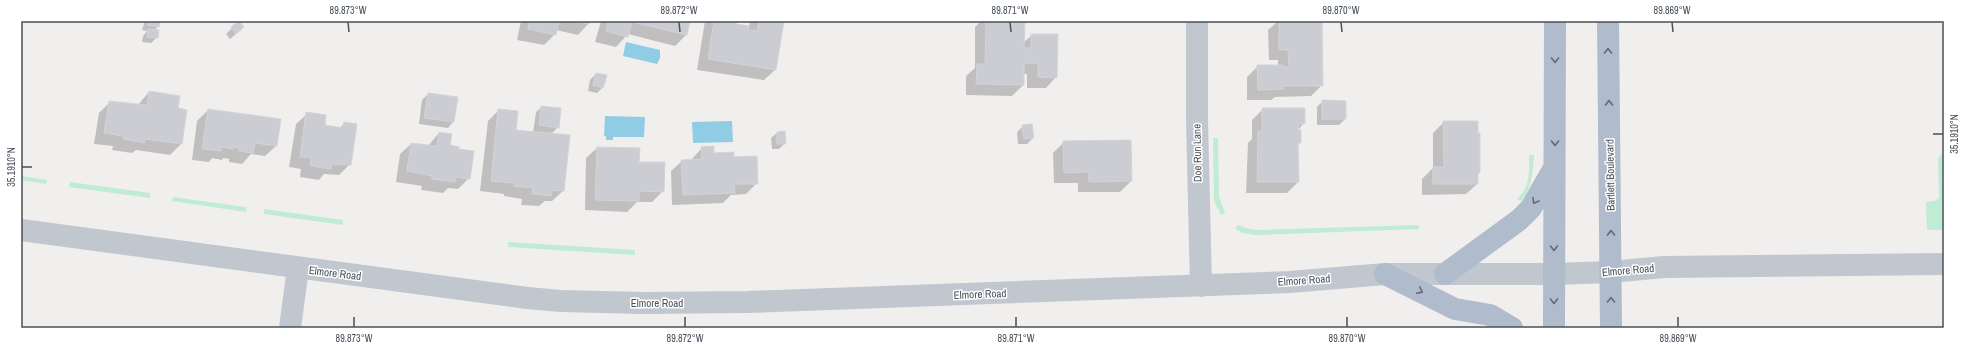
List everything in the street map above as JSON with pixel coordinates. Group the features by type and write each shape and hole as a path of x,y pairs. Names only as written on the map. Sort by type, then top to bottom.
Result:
{"main road":[{"path":"1554,328 1555,21"},
{"name":"Bartlett Boulevard","path":"1608,21 1611,328"},
{"path":"1445,274 1519,220 1531,208 1555,167"},
{"path":"1384,274 1455,309 1490,315 1512,328"}],"street":[{"name":"Doe Run Lane","path":"1197,21 1197,120 1201,286"},
{"name":"Elmore Road","path":"21,230 527,298 621,303 746,302 1201,286 1290,282 1384,274 1554,274 1611,272 1664,267 1944,264"},
{"path":"290,328 298,268"}],"green space":[{"path":"1213,138 1218,138 1219,197 1225,213 1221,215 1214,201"},
{"path":"1944,153 1944,230 1927,230 1926,202 1935,201 1939,198 1938,157"},
{"path":"1529,155 1534,155 1532,174 1528,191 1521,201 1517,199 1522,194 1527,184 1529,173"},
{"path":"21,176 47,180 46,184 21,180"},
{"path":"70,182 150,193 150,198 69,187"},
{"path":"173,197 246,207 246,212 172,201"},
{"path":"264,209 343,220 343,225 264,214"},
{"path":"1238,225 1257,230 1419,225 1419,229 1256,235 1243,233 1235,229"},
{"path":"508,242 635,250 635,255 508,247"}],"water":[{"path":"626,42 660,50 660,58 657,64 623,56"},
{"path":"605,116 645,117 644,137 613,137 613,140 606,140 606,136 604,136"},
{"path":"732,121 733,142 693,143 692,122"}],"building":[{"path":"148,21 160,21 159,27 147,25"},
{"path":"239,21 244,27 236,34 231,27"},
{"path":"529,21 559,21 556,35 528,29"},
{"path":"574,21 590,21 589,24"},
{"path":"608,21 690,21 687,35 632,22 628,37 606,31"},
{"path":"714,21 737,21 736,24 749,26 748,30 757,31 759,21 784,21 776,70 708,59"},
{"path":"986,21 1025,21 1024,48 1031,48 1031,34 1058,34 1057,78 1038,77 1038,63 1024,63 1024,85 976,84 977,64 985,64"},
{"path":"1279,21 1322,21 1323,86 1283,86 1283,89 1258,90 1257,65 1283,65 1283,67 1289,67 1288,50 1279,50"},
{"path":"148,29 159,30 158,38 147,37"},
{"path":"596,73 607,75 603,88 593,85"},
{"path":"149,91 180,96 178,108 187,110 182,144 145,139 144,143 123,139 123,136 104,133 109,101 147,105"},
{"path":"428,93 458,97 454,122 424,118"},
{"path":"1322,100 1346,101 1346,119 1322,119"},
{"path":"541,106 561,108 559,128 539,125"},
{"path":"1262,108 1305,108 1305,124 1298,124 1298,130 1301,130 1301,143 1298,143 1299,182 1257,182 1258,131 1262,131"},
{"path":"208,109 281,119 277,146 255,143 253,153 239,151 240,148 234,147 233,149 221,147 221,151 202,149"},
{"path":"498,109 518,111 516,130 570,135 564,191 552,190 551,196 532,194 533,188 514,186 515,183 491,181"},
{"path":"306,112 326,115 325,125 343,128 344,122 357,124 351,165 332,164 331,169 310,166 311,158 300,157"},
{"path":"1443,121 1478,121 1478,133 1480,133 1480,173 1478,173 1478,184 1433,184 1433,167 1444,167"},
{"path":"1032,124 1034,138 1024,139 1022,125"},
{"path":"785,131 786,144 777,144 777,132"},
{"path":"439,132 452,134 450,145 459,147 459,149 474,151 470,179 456,177 455,182 432,179 432,176 407,171 411,143 437,146"},
{"path":"1131,140 1132,181 1089,182 1088,172 1064,173 1063,141"},
{"path":"714,146 714,153 734,152 734,157 757,156 758,184 734,184 735,193 683,195 681,160 702,159 701,147"},
{"path":"597,147 640,148 639,162 665,162 664,192 639,191 639,201 595,200"}]}
